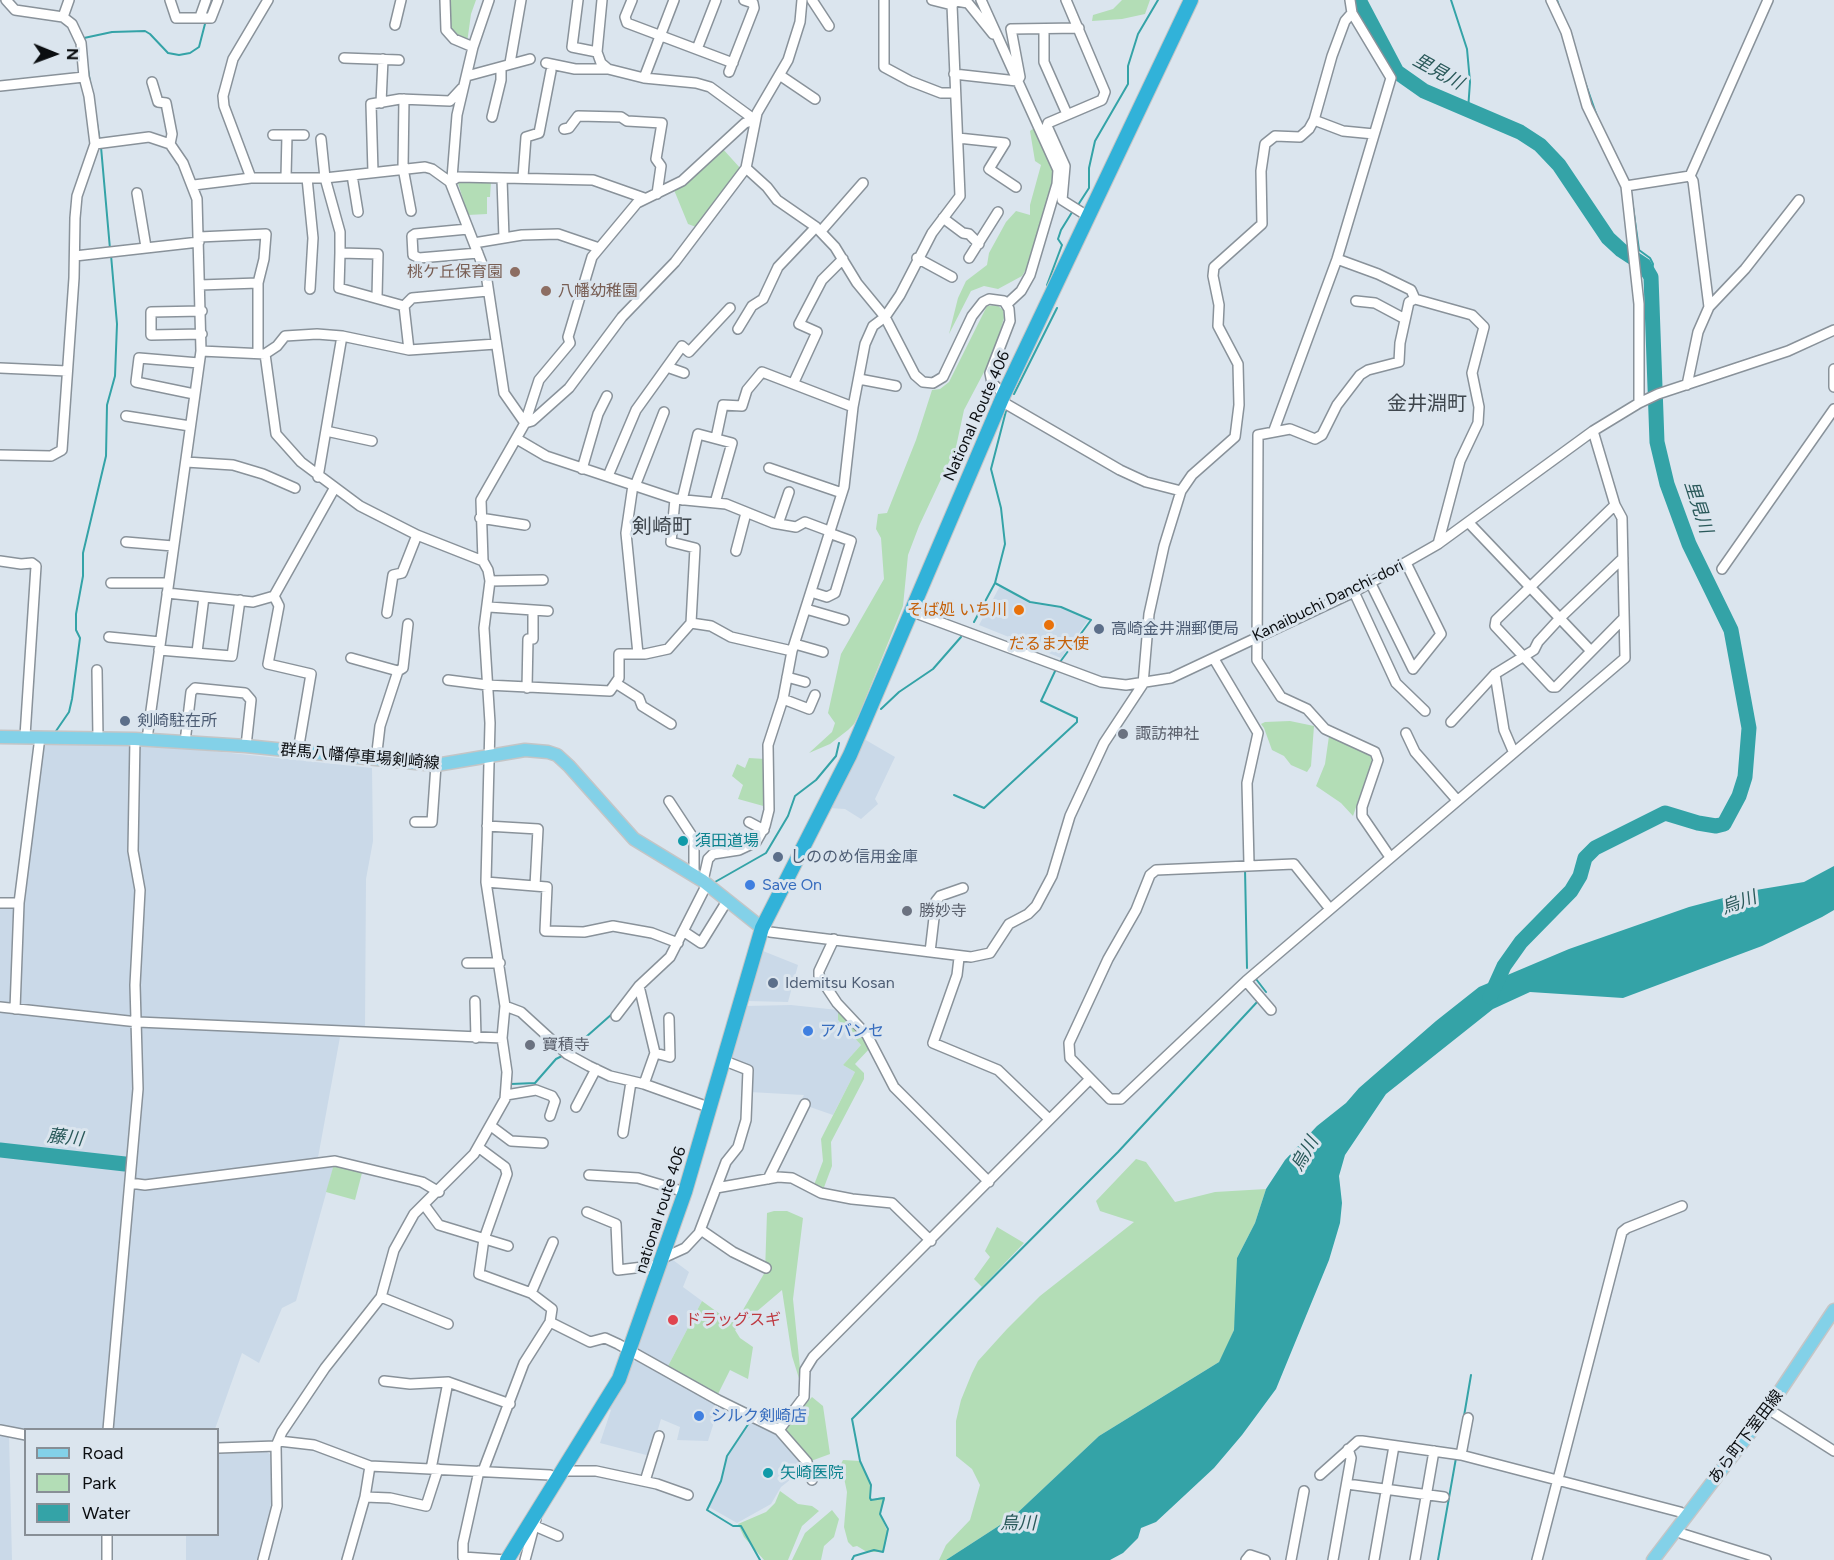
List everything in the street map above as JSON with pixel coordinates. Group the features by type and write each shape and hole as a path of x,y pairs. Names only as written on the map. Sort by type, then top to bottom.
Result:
{"highway":[{"name":"National Route 406","path":"762,928 850,755 1002,398 1085,215 1191,0"},
{"name":"national route 406","path":"506,1560 608,1397 630,1352 685,1192 762,928"}],"main road":[{"name":"群馬八幡停車場剣崎線","path":"0,737 141,739 246,746 436,765 489,758 525,750 557,755 634,839 701,880 762,928"},
{"name":"あら町下室田線","path":"1653,1560 1768,1409 1832,1317"}],"street":[{"path":"0,455 51,456 62,450 77,196 94,144 79,35 63,16 23,13 15,10 6,0"},
{"path":"63,16 69,0"},
{"path":"170,0 176,18 211,18 218,0"},
{"path":"200,17 206,0"},
{"path":"251,178 224,106 223,96 233,59 268,0"},
{"path":"395,25 401,0"},
{"path":"445,0 446,30 454,39 473,47"},
{"path":"489,0 473,47 457,115 451,180 486,274 504,393 525,423"},
{"path":"492,117 521,0"},
{"path":"578,0 572,47 597,52"},
{"path":"602,0 597,52 601,63 608,69"},
{"path":"632,0 625,21 697,49 731,67 754,8 753,3 744,0"},
{"path":"644,78 674,0"},
{"path":"697,49 716,0"},
{"path":"525,423 532,421 569,388 622,317 675,262 746,168 757,113 782,76 800,22 802,0"},
{"path":"812,0 829,26"},
{"path":"884,0 884,67 940,93 954,93"},
{"path":"981,0 1058,170 1057,184 1030,275 1021,291 1007,304"},
{"path":"1066,0 1106,92 1102,100 1066,114 1048,123 1047,126 1065,166 1062,200 1085,215"},
{"path":"1274,430 1274,424 1337,259 1391,78 1352,13 1350,0"},
{"path":"1551,0 1566,32 1587,106 1626,186 1640,314 1643,401"},
{"path":"1690,176 1735,80 1768,0"},
{"path":"937,1 951,5 956,2 968,3 996,37"},
{"path":"616,1016 639,986 670,957 678,944 708,859 713,854 739,850 756,842 764,830 769,810 768,746 783,699 794,648 842,493 853,407 868,334 873,326 885,317 900,295 917,258 957,201 961,190 951,5"},
{"path":"762,928 770,932 930,952 959,958 990,953 1009,924 1028,914 1036,906 1052,876 1070,816 1104,743 1143,684 1149,614 1164,546 1181,491 1192,475 1235,437 1238,364 1218,326 1219,305 1213,276 1214,267 1262,224 1261,171 1267,141 1275,136 1300,137 1314,120 1328,67 1345,21 1352,13"},
{"path":"1017,81 1020,77 1011,29 1079,28"},
{"path":"1044,29 1044,62 1066,114"},
{"path":"344,58 399,60"},
{"path":"381,103 383,59"},
{"path":"467,76 530,59"},
{"path":"523,177 526,137 539,133 549,67 608,69 644,78 696,83 710,87 755,120"},
{"path":"954,74 1017,81"},
{"path":"782,76 815,99"},
{"path":"0,86 84,77"},
{"path":"152,82 158,102 166,103 172,134 170,144"},
{"path":"373,172 371,104 405,99 450,101 464,87"},
{"path":"405,99 403,168 411,211"},
{"path":"564,129 569,129 578,116 621,117 627,121 662,123 656,159 661,166 657,194"},
{"path":"263,1560 277,1506 277,1443 325,1368 381,1297 394,1250 414,1214 439,1192 478,1147 506,1095 507,1072 502,1038 505,1006 486,882 490,723 484,628 489,607 490,581 489,570 483,561 481,500 489,482 525,423 539,380 570,343 568,337 589,264 599,248 637,202 682,181 745,123 755,120"},
{"path":"1314,120 1343,131 1374,134"},
{"path":"273,135 304,135"},
{"path":"286,177 287,135"},
{"path":"94,144 149,137 170,144 194,185 199,240 202,334 159,646 141,739 133,851 140,890 135,985 138,1022 138,1089 108,1428"},
{"path":"958,138 1005,143 989,169 1016,187"},
{"path":"321,139 325,178 340,232 339,288 404,306"},
{"path":"194,185 251,178 325,178 403,168 432,169 451,180 523,177 593,180 644,198"},
{"path":"746,168 777,200 818,229 843,259 856,283 885,317 915,375 923,382 933,383 947,371 972,316 983,302 996,299 1007,304"},
{"path":"352,175 358,212"},
{"path":"1626,186 1690,176"},
{"path":"1690,176 1694,181 1709,307"},
{"path":"307,178 313,238 310,289"},
{"path":"502,179 504,238"},
{"path":"738,329 752,306 762,299 778,267 864,183"},
{"path":"137,193 146,247"},
{"path":"1687,385 1698,332 1709,307 1745,269 1799,200"},
{"path":"969,258 998,212"},
{"path":"943,218 963,233 969,234 979,244"},
{"path":"468,229 415,234 412,236 413,255 419,258 476,248 504,238 558,234 599,248"},
{"path":"75,256 266,234 264,259 258,283 262,353 276,434 318,477 360,506 417,536 483,561"},
{"path":"340,253 378,254 377,297"},
{"path":"917,258 952,277"},
{"path":"794,382 817,332 799,324 822,280 843,259"},
{"path":"1337,259 1411,290 1414,299"},
{"path":"200,285 258,283"},
{"path":"404,306 412,298 488,291"},
{"path":"1390,857 1362,816 1362,807 1378,760 1375,752 1325,729 1307,709 1281,697 1257,660 1258,435 1274,430 1290,429 1315,439 1322,435 1337,405 1360,375 1368,370 1399,362 1409,302 1414,299 1472,315 1484,327 1472,373 1479,407 1478,423 1460,461 1438,544"},
{"path":"1356,301 1375,303 1405,319"},
{"path":"1007,304 1010,321 990,373 992,383 1002,398 1120,470 1146,482 1181,491"},
{"path":"404,306 409,350"},
{"path":"608,476 636,410 682,346 689,351 730,308"},
{"path":"201,311 151,312 151,335 202,334"},
{"path":"1687,385 1788,351 1834,330"},
{"path":"201,351 262,353 277,346 285,336 342,336 409,350 496,344"},
{"path":"318,477 342,336"},
{"path":"194,394 136,382 138,358 199,363"},
{"path":"667,367 684,373"},
{"path":"0,368 67,371"},
{"path":"1834,369 1834,387"},
{"path":"716,438 723,405 726,403 742,406 747,390 762,372 794,382 853,407"},
{"path":"859,379 896,386"},
{"name":"Kanaibuchi Danchi-dori","path":"910,611 1101,682 1143,684 1171,678 1214,659 1258,635 1354,592 1406,563 1469,523 1593,431 1643,401 1687,385"},
{"path":"582,469 598,414 607,396"},
{"path":"1722,569 1834,409"},
{"path":"638,654 626,533 634,486 664,412"},
{"path":"126,416 190,426"},
{"path":"326,431 372,441"},
{"path":"1329,909 1294,864 1249,864 1156,870 1150,875 1136,910 1108,959 1068,1043 1070,1058 1110,1099 1121,1099 1246,981 1513,751 1625,658 1622,518 1615,506 1593,431"},
{"path":"448,680 527,688 610,691 617,684 619,654 638,654 668,649 691,623 695,549 671,542 678,500 698,434 732,443 715,502"},
{"path":"517,439 546,456 678,500 726,504 778,524 796,527 805,522 851,541 835,593 827,597 811,592"},
{"path":"186,462 234,465 295,488"},
{"path":"769,468 842,493"},
{"path":"111,583 167,588 204,597 240,600 262,601 274,596 334,489"},
{"path":"778,524 789,492"},
{"path":"1615,506 1496,620 1495,626 1527,657 1552,687 1556,687 1624,618"},
{"path":"736,551 746,513"},
{"path":"480,518 525,525"},
{"path":"1469,523 1591,651"},
{"path":"387,613 393,575 402,573 417,536"},
{"path":"126,542 173,546"},
{"path":"1451,722 1495,674 1527,657 1560,618 1623,558"},
{"path":"0,561 32,563 36,566 25,736"},
{"path":"1370,582 1413,669 1441,634 1406,563"},
{"path":"490,581 543,580"},
{"path":"1354,592 1396,683 1425,711"},
{"path":"274,596 279,606 268,664 310,674 298,751"},
{"path":"196,652 204,597"},
{"path":"109,637 232,656 240,600"},
{"path":"489,607 548,611"},
{"path":"806,609 843,620"},
{"path":"527,688 528,639 533,639 533,610"},
{"path":"691,623 711,626 731,637 823,651"},
{"path":"376,760 380,726 398,671 403,668 408,624"},
{"path":"351,658 398,671"},
{"path":"1214,659 1258,733 1247,783 1249,864"},
{"path":"97,670 98,738"},
{"path":"1495,674 1504,730 1513,751"},
{"path":"787,677 805,682"},
{"path":"617,684 639,698 642,706 671,724"},
{"path":"185,742 191,692 195,688 245,693 251,700 246,746"},
{"path":"783,699 809,709 814,695"},
{"path":"1406,734 1415,752 1457,800"},
{"path":"15,1009 19,903 40,737"},
{"path":"415,822 432,822 436,765"},
{"path":"669,801 694,839 701,880"},
{"path":"749,822 764,830"},
{"path":"487,826 538,829 535,886"},
{"path":"486,882 546,887 545,931 584,932 614,926 652,933 678,944"},
{"path":"930,952 936,901 940,896 963,888"},
{"path":"683,932 701,943 727,901"},
{"path":"0,903 19,903"},
{"path":"834,939 819,971 819,976 837,1004 867,1035 894,1087 989,1182"},
{"path":"959,958 957,975 933,1043 998,1070 1049,1119"},
{"path":"467,963 500,963"},
{"path":"1246,981 1271,1010"},
{"path":"639,986 655,1053 644,1084"},
{"path":"475,1001 476,1038"},
{"path":"505,1006 521,1012 567,1053 596,1070 711,1108"},
{"path":"0,1007 138,1022 502,1038"},
{"path":"655,1053 670,1057 669,1018"},
{"path":"587,1212 616,1224 618,1270 661,1262 685,1248 701,1230 726,1162 738,1147 746,1120 748,1070 724,1061"},
{"path":"576,1107 596,1070"},
{"path":"779,1430 804,1397 805,1370 813,1357 931,1241 1089,1079"},
{"path":"623,1133 631,1082"},
{"path":"506,1095 536,1090 552,1096 555,1101 550,1116"},
{"path":"768,1179 805,1104"},
{"path":"491,1126 511,1140 543,1143"},
{"path":"478,1147 505,1167 507,1174 484,1239 479,1274 531,1293 552,1309 550,1322 524,1363 510,1404 481,1471 463,1543 463,1557 506,1560"},
{"path":"130,1184 145,1185 335,1161 422,1182 439,1192"},
{"path":"589,1176 638,1178 685,1192"},
{"path":"716,1188 768,1179 792,1178 821,1193 852,1200 892,1203 931,1241"},
{"path":"425,1206 439,1225 508,1246"},
{"path":"1537,1560 1622,1232 1682,1206"},
{"path":"701,1230 733,1252 766,1269"},
{"path":"531,1293 553,1242"},
{"path":"381,1297 448,1324"},
{"path":"550,1322 591,1342 605,1338 779,1430 807,1462 812,1480"},
{"path":"384,1381 410,1384 448,1382 510,1404"},
{"path":"365,1497 390,1498 426,1506 435,1469 448,1382"},
{"path":"1768,1409 1834,1451"},
{"path":"1461,1455 1468,1418"},
{"path":"0,1430 24,1435"},
{"path":"645,1481 659,1436"},
{"path":"1320,1475 1348,1449 1362,1441 1461,1455 1686,1516"},
{"path":"219,1448 277,1443 314,1445 370,1466 560,1475 596,1471 645,1481 688,1495"},
{"path":"1374,1560 1394,1446"},
{"path":"1333,1560 1351,1458 1348,1449"},
{"path":"1415,1560 1434,1451"},
{"path":"347,1560 365,1497 370,1466"},
{"path":"1347,1484 1444,1497"},
{"path":"1291,1560 1304,1491"},
{"path":"525,1560 537,1511"},
{"path":"535,1526 558,1536"},
{"path":"1676,1530 1766,1560"},
{"path":"107,1536 107,1560"},
{"path":"1246,1560 1250,1555 1265,1560"}],"shaded area":[{"path":"1000,586 1029,603 1061,608 1088,620 1061,658 979,625"},
{"path":"864,739 895,757 875,799 878,804 861,819 845,809 829,808"},
{"path":"44,743 184,748 372,768 373,841 366,879 365,1028 340,1037 317,1163 335,1161 296,1301 282,1308 259,1363 242,1353 215,1428 24,1428 24,1432 0,1427 0,906 16,906"},
{"name":"Idemitsu Kosan","path":"763,951 798,965 788,1002 747,1001"},
{"path":"791,1005 838,1010 838,1020 861,1045 843,1065 855,1072 833,1115 810,1107 801,1125 791,1121 804,1095 749,1092 749,1068 733,1062 732,1058 746,1006"},
{"path":"669,1257 689,1272 683,1287 702,1301 667,1368 636,1350"},
{"path":"636,1361 719,1406 708,1441 677,1440 680,1427 661,1419 650,1456 600,1443 611,1410 607,1408 630,1363"},
{"path":"752,1421 776,1432 805,1468 781,1487 771,1504 737,1523 709,1507 721,1481 727,1457"},
{"path":"0,1434 9,1435 12,1560 0,1560"},
{"path":"267,1452 271,1455 273,1509 260,1560 186,1560 186,1536 219,1536 219,1454"}],"green space":[{"path":"446,0 476,0 471,14 467,43 455,38 446,24"},
{"path":"1122,0 1150,0 1145,14 1122,19 1092,21 1093,15 1113,9"},
{"path":"1034,128 1054,165 1057,180 1034,256 1022,276 998,289 984,286 971,291 949,334 958,298 966,281 987,265 989,253 1006,222 1016,211 1030,215 1030,205 1041,165 1035,161 1030,131"},
{"path":"722,148 741,169 696,227 688,224 674,190"},
{"path":"457,180 491,182 490,197 487,197 487,214 468,215"},
{"path":"997,305 1003,310 1004,318 993,355 964,410 956,447 908,555 903,606 860,712 848,730 830,744 809,753 832,732 835,723 828,713 841,654 884,579 881,538 876,529 878,514 887,513 916,440 932,390 940,389 949,382 987,306"},
{"path":"1290,721 1314,726 1311,766 1307,772 1291,765 1284,756 1272,750 1261,724"},
{"path":"1329,736 1370,755 1372,761 1353,816 1341,803 1316,786 1325,764"},
{"path":"749,758 765,759 767,807 738,799 743,785 732,776 737,764 745,768"},
{"path":"838,1010 871,1047 855,1064 864,1073 864,1079 831,1142 832,1166 823,1190 814,1185 823,1161 821,1139 855,1072 843,1065 861,1045 838,1020"},
{"path":"1136,1159 1146,1162 1175,1202 1215,1192 1266,1189 1255,1223 1237,1258 1237,1305 1234,1330 1227,1347 1219,1362 1099,1436 1014,1516 946,1560 939,1560 946,1545 970,1520 980,1485 972,1469 956,1456 956,1421 961,1400 972,1373 978,1361 1040,1296 1134,1222 1100,1211 1096,1201"},
{"path":"334,1164 363,1169 355,1200 326,1192"},
{"path":"787,1211 803,1218 793,1299 802,1388 792,1356 782,1290 735,1330 740,1338 753,1347 748,1379 730,1370 717,1396 667,1368 702,1301 731,1322 736,1322 765,1272 767,1213"},
{"path":"997,1227 1024,1243 982,1287 974,1279 990,1257 985,1251"},
{"path":"812,1397 823,1406 830,1454 811,1461 798,1444 782,1430"},
{"path":"843,1460 860,1461 871,1485 871,1500 881,1497 885,1499 880,1514 888,1533 883,1552 867,1552 857,1546 853,1547 848,1542 844,1527 847,1492 841,1464"},
{"path":"780,1491 798,1504 812,1506 819,1511 802,1526 788,1560 764,1560 744,1537 738,1524 766,1512 775,1503"},
{"path":"832,1510 839,1519 834,1537 824,1546 821,1560 792,1560 805,1533"}],"water":[{"name":"烏川","path":"1834,866 1834,910 1822,917 1762,946 1623,998 1530,992 1493,1009 1386,1094 1345,1155 1339,1176 1342,1203 1340,1223 1329,1260 1276,1389 1214,1468 1156,1522 1141,1528 1138,1538 1123,1553 1110,1560 946,1560 1014,1516 1099,1436 1219,1362 1234,1330 1237,1258 1255,1223 1266,1189 1285,1160 1317,1126 1346,1103 1359,1088 1479,987 1569,949 1689,907 1750,891 1804,882"}],"waterway":[{"path":"210,9 213,0"},
{"path":"1078,205 1089,188 1089,168 1095,141 1128,84 1128,66 1138,34 1158,0"},
{"name":"里見川","path":"1359,0 1397,72 1424,91 1520,132 1540,145 1559,165 1608,238 1621,250 1644,265 1651,277 1657,442 1667,484 1689,544 1731,630 1749,728 1745,777 1739,796 1724,824 1716,826 1698,823 1665,813 1595,848 1585,858 1580,876 1571,891 1521,942 1504,966 1490,997"},
{"path":"1451,0 1467,49 1470,82 1468,110"},
{"path":"1557,0 1560,9"},
{"path":"84,41 84,38 112,32 145,31 168,53 179,55 190,53 199,47 206,20"},
{"path":"87,64 100,142"},
{"path":"1585,82 1598,119"},
{"path":"101,147 110,249"},
{"path":"1631,193 1639,250 1650,258 1653,264 1651,277"},
{"path":"1047,285 1062,245 1058,239 1061,230 1074,209"},
{"path":"56,731 69,712 72,699 80,638 76,630 76,614 83,576 83,553 106,456 107,405 115,376 117,324 111,255"},
{"path":"1014,394 1057,308"},
{"path":"974,622 995,583 1005,544 1001,508 991,469 1006,411"},
{"path":"995,583 1030,602 1061,607 1091,620 1060,662"},
{"path":"881,709 899,692 933,669 961,637"},
{"path":"954,795 984,808 1077,722 1077,718 1041,701 1057,667"},
{"path":"715,882 766,853 788,816 795,796 816,780 836,756 839,743"},
{"path":"1245,869 1247,968"},
{"path":"1256,979 1266,992"},
{"path":"852,1560 854,1556 874,1550 883,1552 888,1529 880,1514 884,1498 871,1500 870,1498 871,1485 860,1461 852,1419 1118,1152 1258,1001"},
{"path":"569,1052 612,1014"},
{"path":"511,1084 535,1083 556,1059 564,1055"},
{"name":"藤川","path":"0,1150 125,1164"},
{"path":"1463,1422 1471,1375"},
{"path":"751,1420 727,1456 721,1481 707,1510 733,1526 741,1526 760,1560"},
{"path":"1438,1560 1456,1458"}],"place":[{"name":"桃ケ丘保育園","path":"515,272"},
{"name":"八幡幼稚園","path":"546,291"},
{"name":"そば処 いち川","path":"1019,610"},
{"name":"だるま大使","path":"1049,625"},
{"name":"高崎金井淵郵便局","path":"1099,629"},
{"name":"剣崎駐在所","path":"125,721"},
{"name":"諏訪神社","path":"1123,734"},
{"name":"須田道場","path":"683,841"},
{"name":"しののめ信用金庫","path":"778,857"},
{"name":"Save On","path":"750,885"},
{"name":"勝妙寺","path":"907,911"},
{"name":"Idemitsu Kosan","path":"773,983"},
{"name":"アバンセ","path":"808,1031"},
{"name":"寶積寺","path":"530,1045"},
{"name":"ドラッグスギ","path":"673,1320"},
{"name":"シルク剣崎店","path":"699,1416"},
{"name":"矢崎医院","path":"768,1473"}],"district":[{"name":"金井淵町","path":"1427,404"},
{"name":"剣崎町","path":"662,527"}]}
